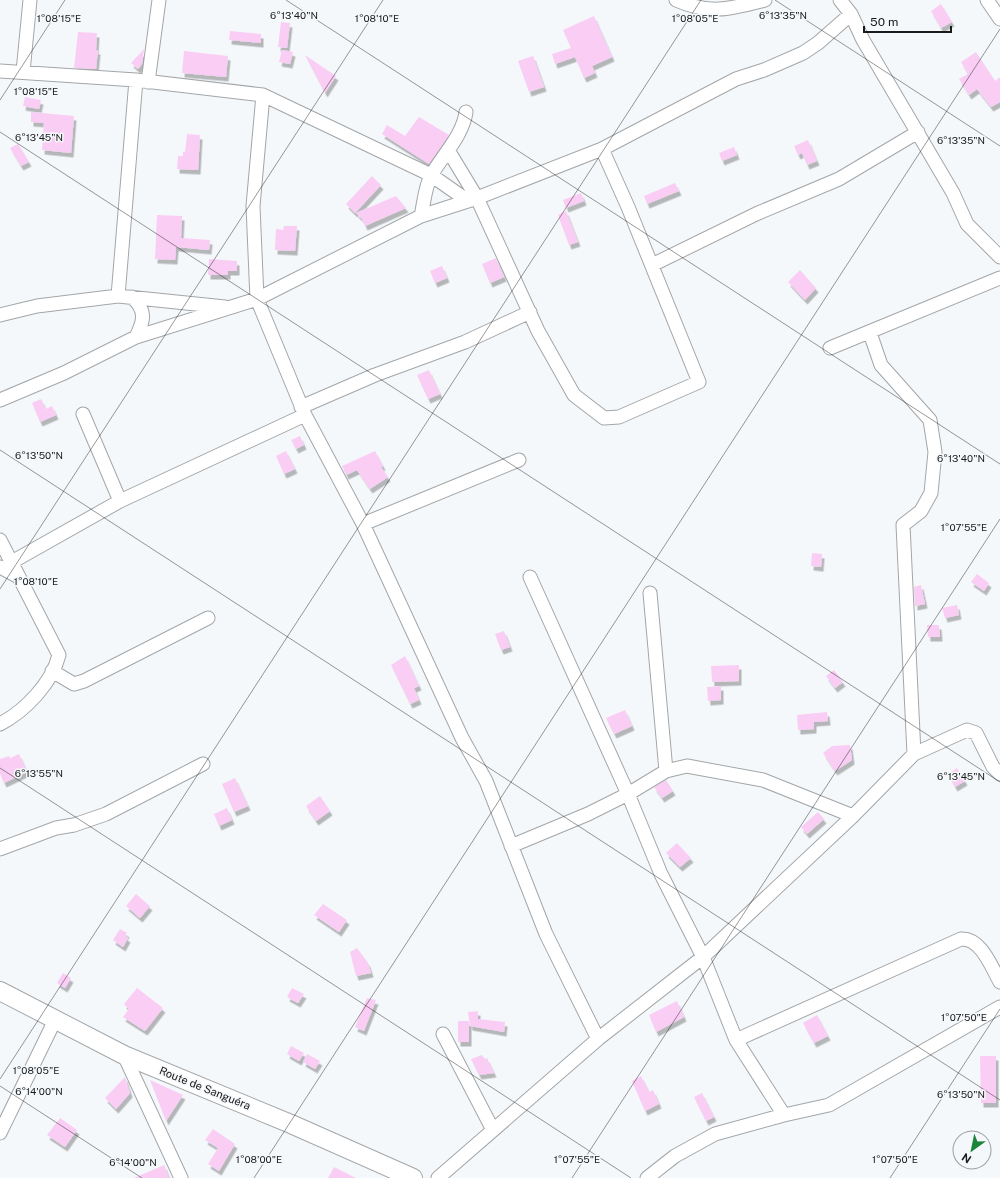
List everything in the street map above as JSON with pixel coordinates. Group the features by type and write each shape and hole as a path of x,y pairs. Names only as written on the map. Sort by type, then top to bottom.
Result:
{"street":[{"path":"23,72 30,0"},
{"path":"118,296 142,81 159,0"},
{"path":"676,0 693,8 706,10 729,8 765,0"},
{"path":"840,0 851,14 863,40 953,193 967,224 1000,257"},
{"path":"987,0 1000,19"},
{"path":"0,400 64,373 136,337 257,299 421,216 473,200 602,149 736,79 764,70 803,53 818,43 851,14"},
{"path":"0,71 142,81 263,95 431,175 473,200"},
{"path":"263,95 253,206 257,299 303,411 363,524 462,738 486,781 546,934 598,1039"},
{"path":"421,216 431,175 448,150 465,119 466,112"},
{"path":"652,265 756,214 838,179 918,132"},
{"path":"448,150 530,312 538,331 574,395 604,418 619,417 699,382 652,265 602,149"},
{"path":"830,348 870,333 1000,278"},
{"path":"0,315 37,306 118,296 230,308"},
{"path":"132,297 140,304 144,321 136,337"},
{"path":"5,565 120,500 375,375 465,342 530,312"},
{"path":"870,333 881,365 930,420 935,452 931,493 921,511 903,525 914,754"},
{"path":"83,414 120,500"},
{"path":"363,524 519,460"},
{"path":"0,540 5,565 17,576 59,655 57,664 36,698 2,722"},
{"path":"530,577 628,794 661,874 702,957 736,1040 784,1115"},
{"path":"650,593 666,771"},
{"path":"52,671 74,684 84,681 208,618"},
{"path":"438,1178 598,1039 702,957 853,816 914,754 967,730 972,730 976,733 993,767 1000,774"},
{"path":"0,849 56,828 74,825 106,814 203,764"},
{"path":"511,846 588,814 628,794 666,771 687,766 763,780 853,816"},
{"path":"736,1040 961,939 969,939 975,942 989,961 1000,982"},
{"name":"Route de Sanguéra","path":"0,991 124,1055 291,1124 413,1178"},
{"path":"647,1178 674,1156 715,1134 784,1115 830,1105 1000,1007"},
{"path":"0,1133 55,1020"},
{"path":"444,1034 493,1130"},
{"path":"124,1055 182,1178"}],"building":[{"path":"941,4 952,22 941,28 931,11"},
{"path":"594,16 612,57 592,66 595,73 584,78 575,57 555,64 552,54 571,48 563,30"},
{"path":"281,22 290,23 287,48 278,47"},
{"path":"230,31 261,34 261,43 229,40"},
{"path":"78,32 97,33 96,50 98,50 96,69 74,68"},
{"path":"144,49 142,64 138,69 131,63"},
{"path":"282,50 293,52 290,64 279,62"},
{"path":"184,51 228,56 226,77 182,73"},
{"path":"976,52 995,81 1000,77 1000,102 991,107 977,89 969,95 959,79 968,74 961,62"},
{"path":"305,55 336,76 325,93"},
{"path":"533,56 544,87 529,92 518,61"},
{"path":"25,97 41,100 39,109 23,106"},
{"path":"31,112 74,116 71,153 42,150 44,123 31,122"},
{"path":"419,117 449,135 429,164 382,134 387,125 405,136"},
{"path":"187,134 200,135 198,170 177,169 178,156 183,156 183,152 185,152"},
{"path":"808,140 817,161 807,165 802,153 798,155 794,146"},
{"path":"18,144 29,162 21,166 10,148"},
{"path":"734,147 737,155 722,161 719,153"},
{"path":"372,176 381,185 355,213 346,204"},
{"path":"675,183 679,191 647,204 644,196"},
{"path":"581,193 584,201 566,208 563,200"},
{"path":"396,196 406,208 365,226 362,219 356,213"},
{"path":"566,211 578,242 569,245 558,215"},
{"path":"157,215 182,216 181,238 210,240 209,250 176,247 175,260 155,259"},
{"path":"284,226 297,226 295,251 275,250 276,229 283,230"},
{"path":"496,258 504,277 490,283 482,264"},
{"path":"209,259 237,261 237,271 228,271 228,275 208,275"},
{"path":"442,266 447,278 435,283 430,271"},
{"path":"800,270 816,288 805,300 788,282"},
{"path":"429,370 440,394 428,399 417,375"},
{"path":"41,399 46,409 52,406 56,415 40,422 32,403"},
{"path":"300,436 304,445 296,449 291,440"},
{"path":"286,451 295,469 284,474 276,456"},
{"path":"375,451 383,466 381,467 388,477 370,489 357,470 346,475 342,466"},
{"path":"812,553 822,554 821,567 811,566"},
{"path":"977,574 989,583 984,591 971,582"},
{"path":"921,585 925,604 915,606 914,587"},
{"path":"957,605 959,615 945,618 942,608"},
{"path":"927,625 939,625 940,637 928,637"},
{"path":"504,631 510,647 501,650 495,634"},
{"path":"405,656 419,686 414,688 419,700 410,704 391,665"},
{"path":"739,665 739,681 712,682 711,666"},
{"path":"834,670 843,682 835,688 826,676"},
{"path":"721,686 721,700 708,701 707,687"},
{"path":"625,710 632,726 614,734 606,718"},
{"path":"827,712 828,721 814,722 814,729 798,730 797,715"},
{"path":"850,745 852,760 835,771 823,753 832,746"},
{"path":"19,754 27,772 4,783 0,774 0,759 9,756 10,758"},
{"path":"957,768 965,781 955,787 948,774"},
{"path":"235,778 248,806 234,812 222,784"},
{"path":"666,780 673,791 662,798 654,787"},
{"path":"320,796 330,811 316,821 306,806"},
{"path":"227,808 232,820 219,826 214,814"},
{"path":"818,812 824,819 807,834 801,827"},
{"path":"677,843 691,858 680,867 666,853"},
{"path":"136,894 150,906 140,918 126,906"},
{"path":"323,904 347,920 339,932 314,915"},
{"path":"120,929 127,933 125,936 128,938 123,947 113,940"},
{"path":"357,948 368,963 371,973 356,976 350,952"},
{"path":"63,973 71,978 65,988 57,983"},
{"path":"137,988 163,1008 145,1031 123,1017 129,1009 124,1004"},
{"path":"292,988 304,994 298,1003 287,997"},
{"path":"367,998 376,1000 364,1031 355,1027"},
{"path":"677,1001 684,1017 656,1032 649,1015"},
{"path":"478,1011 478,1019 505,1022 504,1032 470,1026 468,1012"},
{"path":"817,1015 828,1036 814,1043 803,1023"},
{"path":"458,1021 469,1021 469,1042 458,1042"},
{"path":"291,1046 304,1053 299,1061 287,1054"},
{"path":"307,1054 320,1061 315,1069 303,1062"},
{"path":"482,1055 485,1059 487,1058 494,1073 479,1075 471,1059"},
{"path":"980,1056 996,1056 996,1103 981,1103"},
{"path":"641,1076 649,1092 653,1090 659,1104 645,1111 632,1081"},
{"path":"125,1077 130,1093 116,1109 105,1098"},
{"path":"150,1080 183,1095 166,1121"},
{"path":"702,1093 714,1117 706,1121 694,1097"},
{"path":"60,1118 77,1130 65,1147 47,1135"},
{"path":"213,1129 235,1144 219,1171 208,1164 218,1148 205,1140"},
{"path":"164,1165 169,1178 134,1178"},
{"path":"334,1167 356,1178 328,1178"}]}
